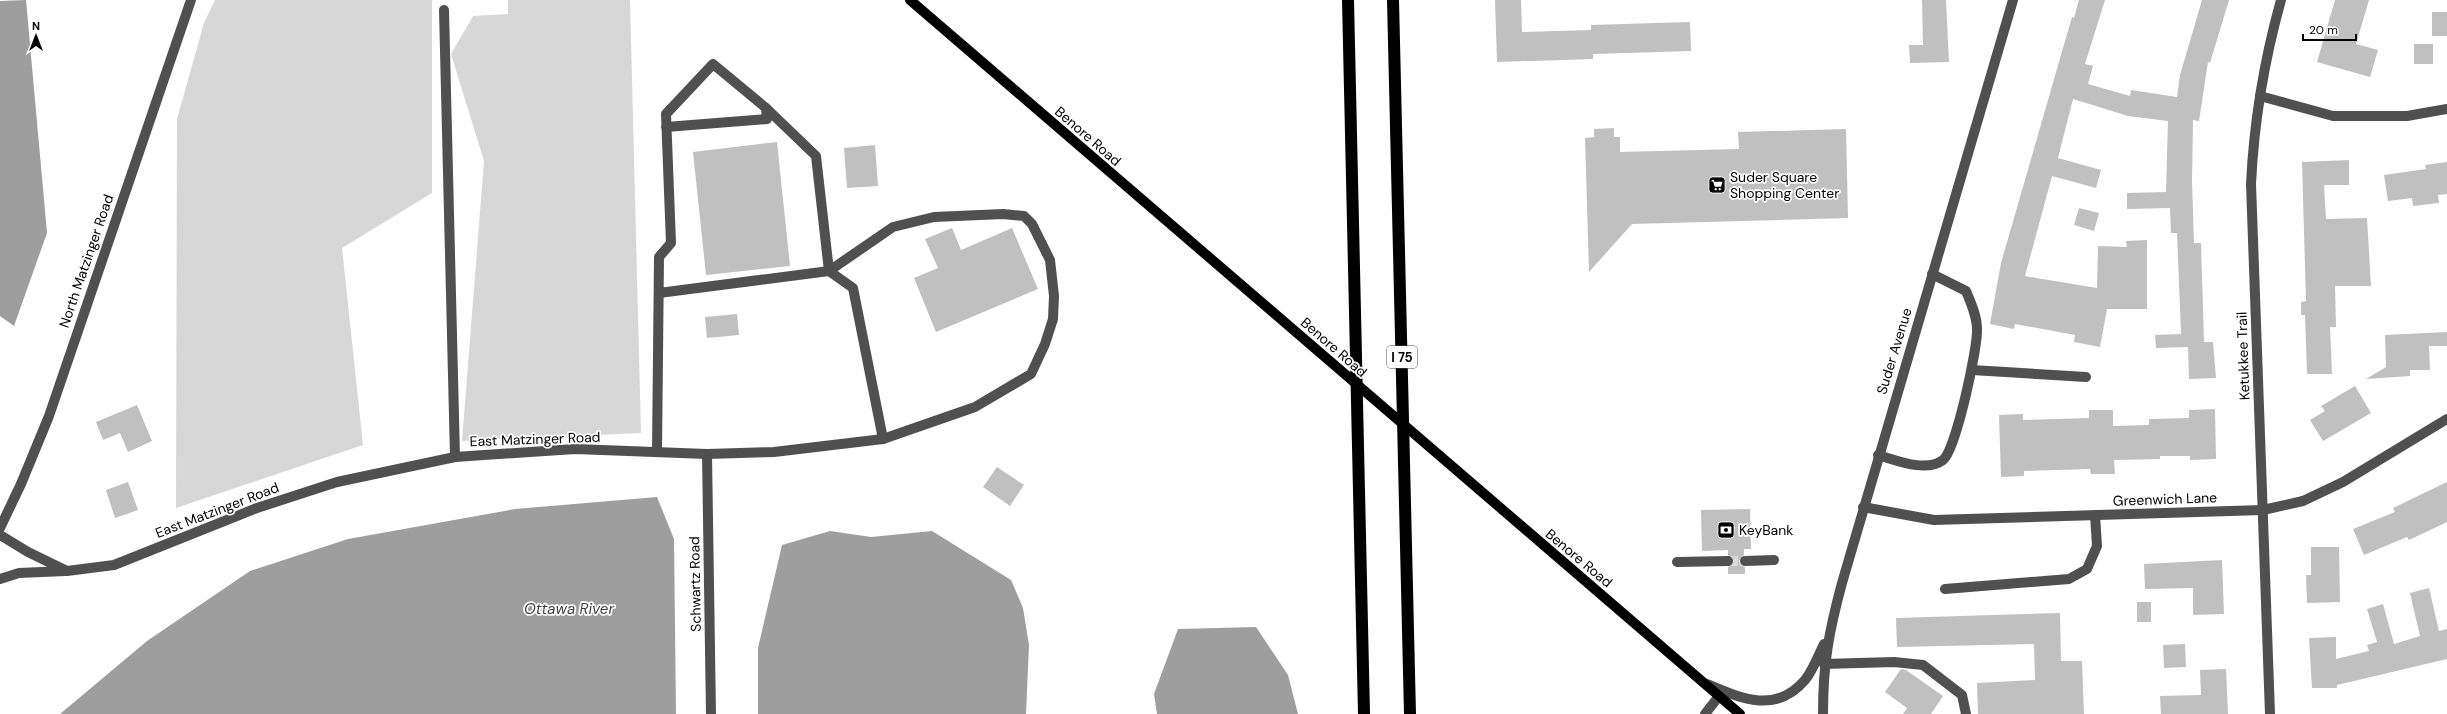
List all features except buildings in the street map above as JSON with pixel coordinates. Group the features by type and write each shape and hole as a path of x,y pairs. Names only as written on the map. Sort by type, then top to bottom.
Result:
{"highway":[{"path":"1348,0 1364,714"},
{"name":"I 75","path":"1394,0 1410,714"}],"main road":[{"name":"Benore Road","path":"910,0 1134,195 1740,714"}],"street":[{"name":"North Matzinger Road","path":"0,528 21,484 48,416 191,0"},
{"name":"Suder Avenue","path":"1823,714 1824,664 1828,637 1878,455 2013,0"},
{"name":"Ketukkee Trail","path":"2270,714 2252,184 2253,136 2267,53 2281,0"},
{"path":"444,10 455,457"},
{"path":"657,452 659,257 671,243 666,114 713,64 766,108 816,156 829,271"},
{"path":"2260,96 2333,116 2407,116 2447,109"},
{"path":"666,127 767,119 766,108"},
{"name":"East Matzinger Road","path":"0,578 19,573 67,571 114,565 257,508 337,482 455,457 575,449 707,454 774,452 883,439 975,407 1031,374 1045,344 1053,319 1054,296 1050,260 1032,224 1024,216 1003,214 934,217 894,227 829,271"},
{"path":"658,293 829,271 853,288 883,439"},
{"path":"1878,455 1914,464 1930,466 1943,460 1951,446 1972,370 1978,329 1974,310 1966,291 1932,274"},
{"path":"1972,370 2086,377"},
{"name":"Greenwich Lane","path":"1863,507 1934,520 2263,510 2303,501 2343,482 2447,420"},
{"name":"Schwartz Road","path":"707,454 711,714"},
{"path":"1945,589 2069,579 2087,569 2097,546 2095,515"},
{"path":"0,535 28,552 67,571"},
{"path":"1745,560 1774,560"},
{"path":"1677,562 1728,561"},
{"path":"1704,683 1748,701 1768,704 1791,695 1805,680 1828,637"},
{"path":"1824,664 1894,662 1923,665 1962,695 1966,714"},
{"path":"1705,714 1719,696"}],"shaded area":[{"path":"215,0 432,0 432,193 342,248 363,445 176,508 177,119 204,23"},
{"path":"508,0 630,0 641,433 462,441 484,161 451,54 473,16 508,14"}],"water":[{"path":"26,0 47,233 14,326 0,316 0,1"},
{"name":"Ottawa River","path":"657,497 674,539 676,714 60,714 147,641 250,571 348,539 515,509"},
{"path":"830,531 871,537 932,531 1011,580 1023,608 1029,645 1026,714 758,714 758,648 782,545"},
{"path":"1256,627 1288,675 1298,714 1157,714 1154,694 1178,629"}],"tunnel":[{"path":"1728,561 1745,561"}],"place":[{"name":"Suder Square Shopping Center","path":"1717,185"},
{"name":"KeyBank","path":"1726,530"}]}
